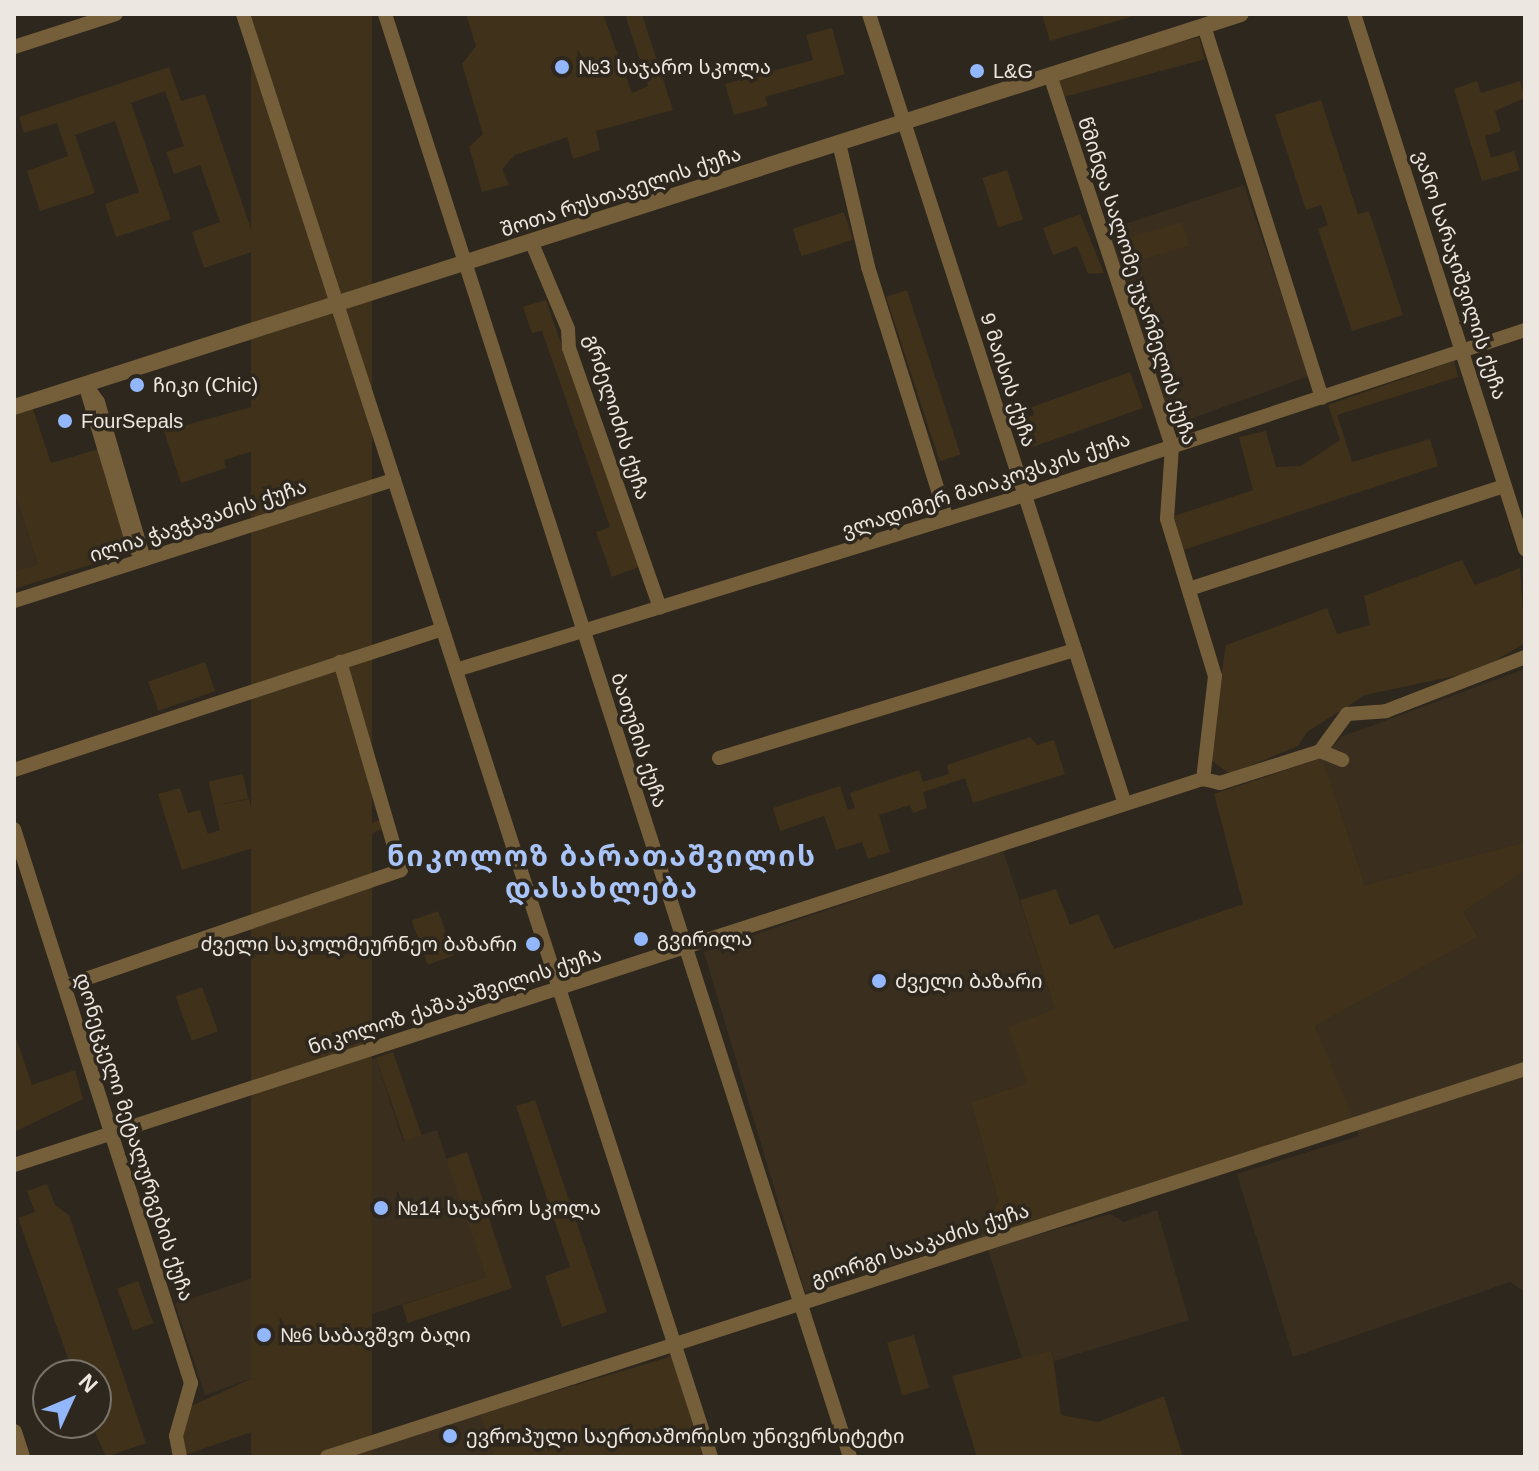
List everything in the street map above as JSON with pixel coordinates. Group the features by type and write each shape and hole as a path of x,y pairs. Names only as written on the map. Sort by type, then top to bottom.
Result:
{"street":[{"path":"14,47 116,14"},
{"path":"243,14 711,1457"},
{"name":"ბათუმის ქუჩა","path":"385,14 850,1457"},
{"name":"9 მაისის ქუჩა","path":"869,14 1125,804"},
{"name":"შოთა რუსთაველის ქუჩა","path":"14,407 1241,14"},
{"name":"ვანო სარაჯიშვილის ქუჩა","path":"1354,14 1465,350 1525,549"},
{"path":"1204,26 1322,398"},
{"name":"წმინდა სალომე უჯარმელის ქუჩა","path":"1050,75 1172,447 1167,519 1215,676 1203,779"},
{"path":"839,143 868,267 947,519"},
{"name":"გრძელიძის ქუჩა","path":"531,241 568,329 569,348 660,608"},
{"name":"ვლადიმერ მაიაკოვსკის ქუჩა","path":"456,670 1025,495 1525,330"},
{"path":"85,384 98,402 115,474 144,559"},
{"name":"ილია ჭავჭავაძის ქუჩა","path":"14,601 394,480"},
{"path":"1189,589 1505,486"},
{"path":"14,770 442,629"},
{"path":"719,758 1075,650"},
{"path":"1342,760 1320,751 1347,714 1386,711 1525,657"},
{"path":"65,986 401,870 340,662"},
{"name":"ნიკოლოზ ქაშაკაშვილის ქუჩა","path":"14,1165 1203,779 1220,783 1320,751"},
{"name":"დონეცკელი მეტალურგების ქუჩა","path":"14,829 191,1383 177,1426 180,1457"},
{"name":"გიორგი სააკაძის ქუჩა","path":"327,1457 1525,1069"},
{"path":"14,1432 22,1457"}],"shaded area":[{"path":"251,14 372,14 372,1457 251,1457"},
{"name":"№3 საჯარო სკოლა","path":"466,14 603,14 632,93 648,86 625,14 642,14 673,110 596,131 600,150 573,159 567,137 515,155 502,169 509,185 482,192 469,147 483,134 462,64 476,46"},
{"path":"1042,14 1140,14 1050,41"},
{"path":"832,28 845,74 765,97 768,106 734,115 725,84 813,60 806,35"},
{"path":"1199,37 1205,59 1063,97 1057,75"},
{"path":"169,67 181,101 205,94 258,250 204,268 192,232 220,222 200,165 174,174 166,152 184,146 165,91 131,103 171,219 116,237 105,204 139,192 115,121 75,135 95,193 40,211 27,171 68,156 57,123 24,133 19,117"},
{"path":"1477,81 1481,93 1520,81 1525,98 1495,111 1501,131 1485,136 1491,158 1514,151 1520,170 1482,181 1454,89"},
{"path":"1321,100 1358,214 1369,211 1403,315 1352,331 1318,229 1328,225 1321,205 1306,210 1275,115"},
{"path":"1007,170 1023,219 998,227 982,178"},
{"path":"1244,185 1309,376 1174,425 1167,419 1106,230"},
{"path":"844,212 853,240 802,256 793,229"},
{"path":"1080,214 1104,273 1088,274 1077,246 1053,255 1043,228"},
{"path":"1182,222 1189,246 1137,261 1130,237"},
{"path":"907,290 960,455 940,461 886,297"},
{"path":"546,300 639,567 612,577 596,532 610,527 542,331 532,333 523,307"},
{"path":"1454,361 1458,377 1337,415 1352,462 1430,439 1438,466 1183,550 1174,516 1253,490 1239,437 1266,431 1276,467 1301,466 1340,440 1328,405"},
{"path":"1130,372 1143,408 1024,450 1014,422 1034,415 1032,407"},
{"path":"303,393 315,432 224,460 226,468 181,483 164,431"},
{"path":"32,406 51,463 99,449 131,552 14,589 14,572 38,564 14,490 14,411"},
{"path":"14,490 38,564 14,572"},
{"path":"1462,560 1475,585 1520,568 1525,643 1478,671 1365,695 1307,732 1298,746 1230,774 1209,759 1226,645 1327,608 1337,634 1370,625 1364,596"},
{"path":"205,662 215,691 158,711 148,682"},
{"path":"1525,669 1525,842 1365,885 1322,759 1341,737"},
{"path":"1030,737 1037,745 1054,740 1065,774 973,803 965,778 923,792 927,808 913,813 910,805 879,815 890,852 868,859 862,842 836,850 824,816 780,831 773,808 840,786 848,810 855,808 850,793 919,770 923,782 949,774 947,765"},
{"path":"1322,758 1365,885 1525,842 1525,871 1463,912 1478,937 1315,1026 1353,1118 981,1238 998,1201 971,1102 1027,1083 1008,1027 1055,1009 1020,900 1056,889 1070,925 1098,914 1114,949 1243,904 1214,794"},
{"path":"243,774 248,798 214,806 209,781"},
{"path":"295,781 319,843 380,820 383,829 309,857 319,888 312,890 294,834 286,836 274,788"},
{"path":"180,788 188,813 200,810 208,834 220,830 214,806 249,799 259,846 182,870 158,794"},
{"path":"1003,850 1055,1009 1027,1083 971,1102 998,1202 981,1238 805,1292 704,952"},
{"path":"1525,871 1525,1292 1510,1282 1293,1357 1237,1174 1359,1136 1315,1026 1478,937 1463,912"},
{"path":"438,911 454,955 428,965 412,921"},
{"path":"314,935 329,976 304,986 289,944"},
{"path":"202,987 218,1031 192,1041 176,997"},
{"path":"14,1032 32,1085 75,1070 83,1099 14,1132"},
{"path":"393,1052 422,1135 405,1141 376,1058"},
{"name":"№14 საჯარო სკოლა","path":"376,1058 403,1141 437,1130 486,1277 339,1325 346,1345 205,1395 175,1304 316,1257 262,1094"},
{"path":"535,1100 607,1312 562,1327 545,1276 570,1267 516,1106"},
{"path":"467,1152 512,1288 408,1323 402,1305 486,1277 446,1159"},
{"path":"47,1184 55,1205 69,1215 146,1443 106,1457 98,1439 112,1439 112,1359 68,1359 18,1218 35,1212 27,1191"},
{"path":"1157,1210 1189,1320 1054,1361 1052,1350 1022,1358 988,1249 1110,1214 1124,1222"},
{"path":"138,1281 153,1323 133,1331 117,1289"},
{"path":"914,1335 929,1388 902,1396 887,1343"},
{"path":"1052,1350 1061,1415 1098,1422 1164,1396 1183,1457 977,1457 952,1376"},
{"path":"672,1356 703,1457 494,1457 480,1414"},
{"path":"253,1378 269,1426 185,1455 181,1438 191,1406"},
{"name":"ევროპული საერთაშორისო უნივერსიტეტი","path":"480,1414 494,1457 346,1457"}],"place":[{"name":"№3 საჯარო სკოლა","path":"562,67"},
{"name":"L&G","path":"977,71"},
{"name":"ჩიკი (Chic)","path":"137,385"},
{"name":"FourSepals","path":"65,421"},
{"name":"გვირილა","path":"641,939"},
{"name":"ძველი საკოლმეურნეო ბაზარი","path":"533,944"},
{"name":"ძველი ბაზარი","path":"879,981"},
{"name":"№14 საჯარო სკოლა","path":"381,1208"},
{"name":"№6 საბავშვო ბაღი","path":"264,1335"},
{"name":"ევროპული საერთაშორისო უნივერსიტეტი","path":"450,1436"}],"district":[{"name":"ნიკოლოზ ბარათაშვილის დასახლება","path":"602,873"}]}
